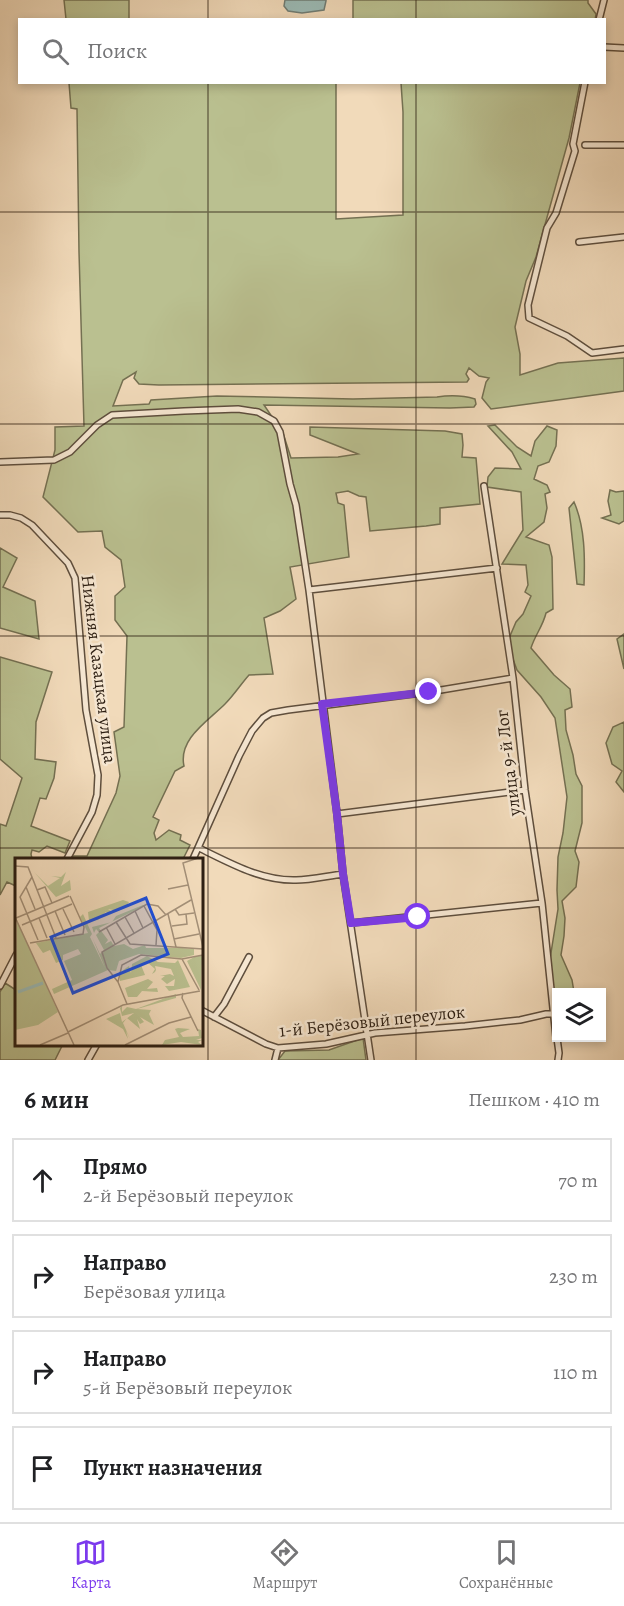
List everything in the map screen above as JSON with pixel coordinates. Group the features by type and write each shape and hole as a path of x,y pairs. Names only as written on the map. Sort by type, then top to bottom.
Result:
{"street":[{"path":"600,18 604,0"},
{"path":"606,47 624,48"},
{"path":"585,84 573,144 575,151 556,213 547,228 528,305 529,318 567,336 592,353 624,349"},
{"path":"585,145 624,145"},
{"path":"579,242 624,237"},
{"path":"0,462 54,460 70,452 97,425 112,415 227,410 258,412 274,421 280,432 296,505 309,590 343,874 371,1060"},
{"name":"улица 9-й Лог","path":"484,486 513,678 525,790 542,903 552,1004"},
{"name":"Нижняя Казацкая улица","path":"0,514 21,518 32,525 68,563 75,578 86,710 98,775 97,795 92,812 68,858"},
{"path":"309,590 497,568"},
{"path":"194,858 252,731 263,718 271,713 322,704 429,692 513,678"},
{"path":"337,814 525,790"},
{"path":"199,848 256,874 277,879 297,880 343,874"},
{"path":"351,923 542,903"},
{"path":"0,986 15,957"},
{"path":"214,1017 224,1004 249,957"},
{"name":"1-й Берёзовый переулок","path":"202,1011 278,1048 326,1044 404,1030 465,1026 552,1014"},
{"name":"улица 9-й Лог","path":"557,1042 558,1060"},
{"path":"89,1060 96,1045"},
{"path":"275,1060 278,1048"}],"green space":[{"path":"64,0 129,0 129,18 66,18"},
{"path":"353,0 588,0 596,14 595,18 353,18"},
{"path":"69,84 336,84 336,219 403,215 401,84 580,84 569,138 536,257 526,281 515,327 520,354 520,375 558,363 624,358 624,391 491,409 482,398 489,378 479,376 469,368 466,374 469,379 467,382 159,385 139,384 134,378 136,372 123,380 113,406 149,404 151,400 217,396 353,399 456,396 475,399 476,404 474,407 450,408 264,405 283,433 291,458 338,457 358,454 310,435 310,427 445,431 462,434 462,457 476,458 480,504 440,508 440,524 370,531 366,497 348,491 336,493 338,503 344,505 349,557 290,567 296,599 280,611 264,618 273,674 249,675 228,701 196,731 185,747 184,766 175,771 153,817 159,820 154,833 156,840 169,830 181,835 180,840 190,845 184,858 72,858 73,856 87,856 116,793 120,776 114,732 124,727 127,636 115,620 115,596 125,587 121,560 105,547 102,531 78,532 43,497 55,450 55,427 84,426 77,109 71,108"},
{"path":"495,425 517,447 531,456 535,441 547,426 557,430 556,446 549,462 538,466 534,479 547,485 550,492 545,494 547,508 544,522 526,537 549,545 552,557 553,609 546,613 531,648 554,675 570,689 572,707 565,710 566,730 576,774 582,786 582,823 575,851 579,862 576,887 562,901 565,918 561,955 573,988 553,988 550,959 558,909 558,857 567,797 555,718 541,697 517,670 507,643 531,596 525,592 528,585 526,565 502,564 523,530 521,492 487,487 488,477 495,468 521,469 512,452 488,426"},
{"path":"610,490 624,491 624,521 619,524 602,518 611,515 608,501"},
{"path":"574,502 582,532 584,585 577,584 569,508"},
{"path":"0,548 17,558 3,587 35,601 39,639 0,628"},
{"path":"624,634 624,669 617,639"},
{"path":"0,657 52,672 36,722 35,759 56,762 54,778 46,799 40,798 31,826 70,841 65,853 47,846 39,852 32,850 32,858 15,858 15,886 7,882 0,895 0,824 6,826 22,778 0,759"},
{"path":"624,722 624,792 616,782 622,771 612,764 606,743 613,727"},
{"path":"5,983 15,989 15,1045 62,1045 55,1060 0,1060 0,992"},
{"path":"363,1038 366,1060 278,1060 285,1051 329,1050"}],"water":[{"path":"285,0 326,1 324,10 302,13 288,11 284,6"}],"route":[{"path":"418,917 351,923 322,704 429,692"}]}
